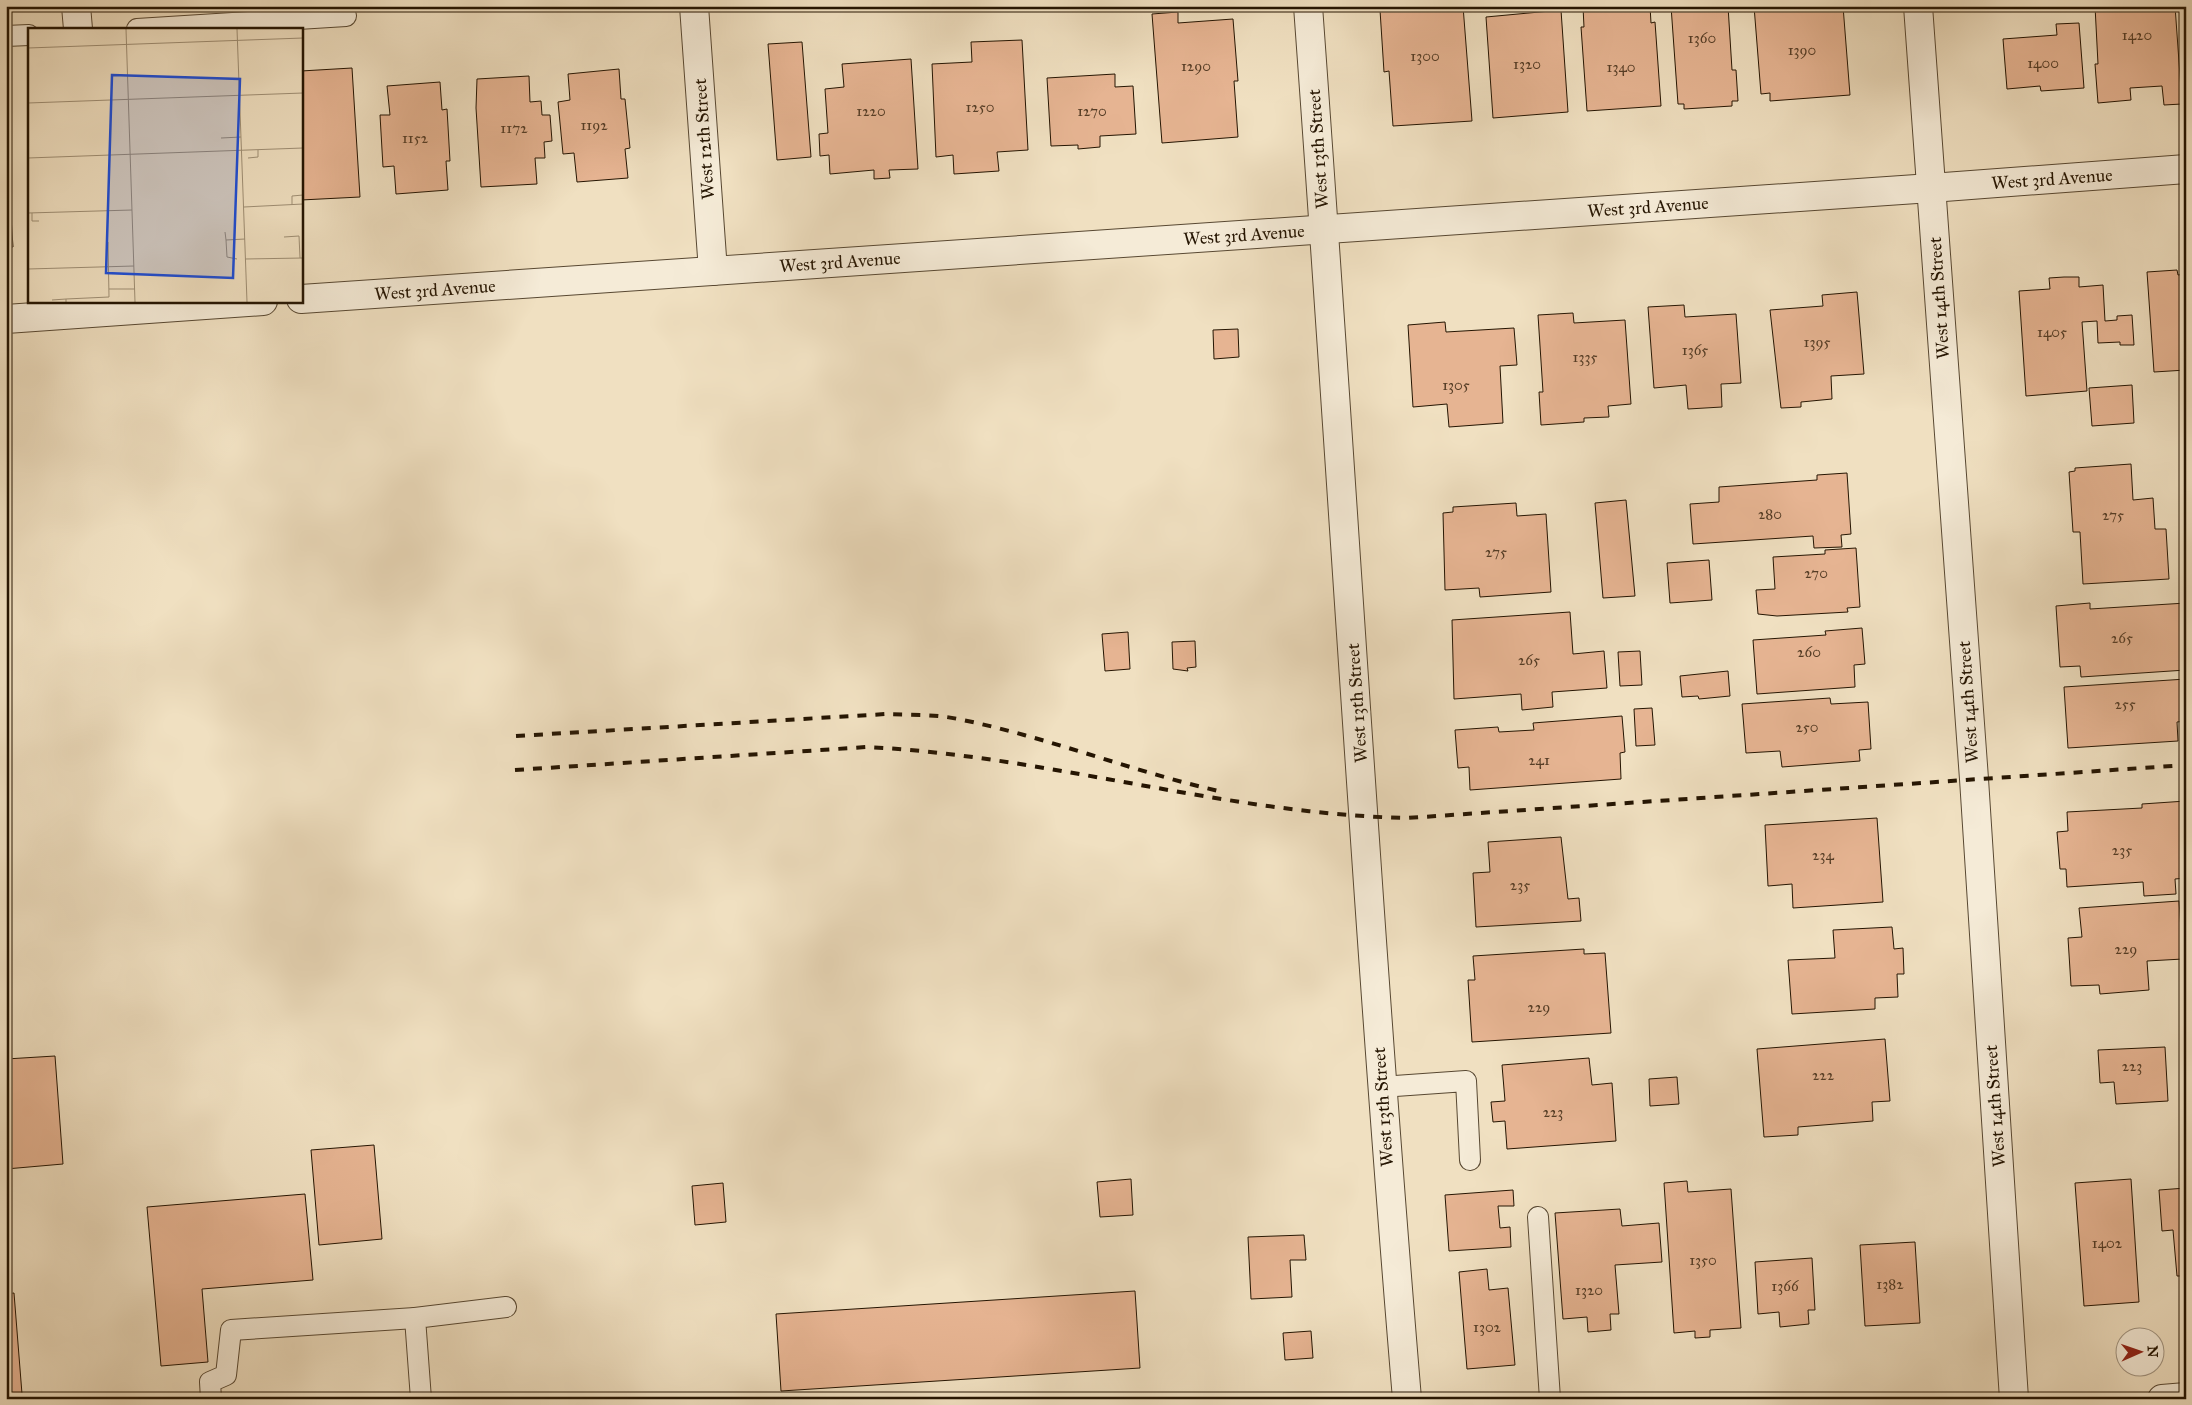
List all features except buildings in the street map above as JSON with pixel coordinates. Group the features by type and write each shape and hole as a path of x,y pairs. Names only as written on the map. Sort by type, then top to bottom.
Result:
{"street":[{"path":"76,6 78,28"},
{"name":"West 12th Street","path":"694,6 713,271"},
{"name":"West 13th Street","path":"1308,6 1381,1087 1407,1399"},
{"name":"West 14th Street","path":"1918,6 1973,769 2014,1399"},
{"name":"West 3rd Avenue","path":"302,299 1324,230 2186,169"},
{"path":"6,319 95,307 235,302"},
{"path":"2162,1399 2186,1397"}],"lane":[{"path":"153,28 346,16"},
{"path":"6,36 28,35"},
{"path":"1381,1087 1466,1081 1470,1160"},
{"path":"1538,1217 1550,1399"},
{"path":"211,1399 210,1382 226,1376 231,1330 415,1318 506,1307"},
{"path":"415,1318 421,1399"}],"railway":[{"path":"516,736 886,714 931,715 992,726 1156,775 1223,792"},
{"path":"515,770 867,747 935,752 1003,761 1271,806 1339,814 1407,818 2186,765"}]}
